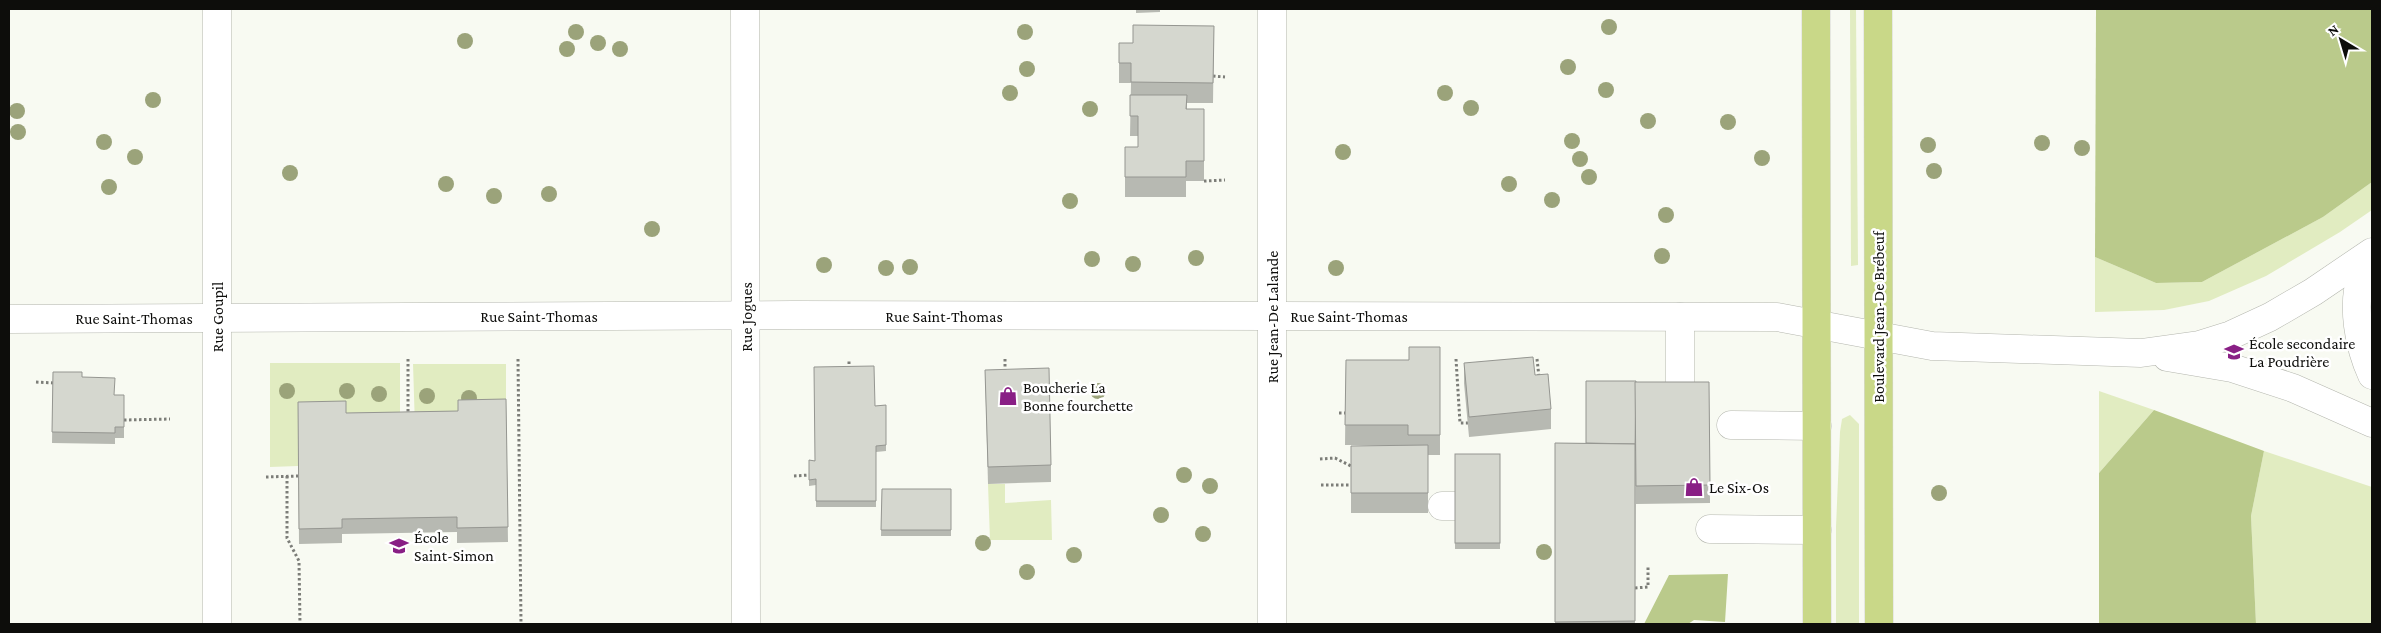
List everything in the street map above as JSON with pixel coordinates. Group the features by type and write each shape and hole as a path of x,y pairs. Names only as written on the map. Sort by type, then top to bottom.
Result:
{"main road":[{"path":"1816,9 1817,624"},
{"name":"Boulevard Jean-De Brébeuf","path":"1878,9 1879,624"}],"street":[{"name":"Rue Goupil","path":"217,9 217,624"},
{"name":"Rue Jogues","path":"746,9 746,624"},
{"name":"Rue Jean-De Lalande","path":"1272,9 1272,624"},
{"path":"2141,353 2199,345 2231,335 2270,317 2313,292 2372,253"},
{"path":"2372,253 2361,276 2357,298 2359,328 2366,362 2372,375"},
{"name":"Rue Saint-Thomas","path":"9,319 746,315 1778,317 1932,346 2035,351 2141,353"},
{"path":"1680,317 1680,392"},
{"path":"2141,353 2232,368 2293,388 2372,423"},
{"path":"1731,425 1817,426"},
{"path":"1710,529 1817,530"}],"path":[{"path":"1214,76 1224,77"},
{"path":"1204,181 1224,180"},
{"path":"408,359 408,417"},
{"path":"848,372 849,359"},
{"path":"1005,359 1005,377"},
{"path":"1456,359 1460,423 1468,423"},
{"path":"1533,382 1540,381 1537,359"},
{"path":"518,360 521,624"},
{"path":"36,382 60,383"},
{"path":"1339,413 1345,413"},
{"path":"124,420 170,418"},
{"path":"1320,459 1335,458 1351,466"},
{"path":"794,476 809,475"},
{"path":"287,476 287,538 299,561 300,624"},
{"path":"266,477 298,476"},
{"path":"1321,486 1351,486"},
{"path":"1635,588 1648,587 1648,566"}],"green space":[{"path":"1850,9 1856,9 1858,265 1851,266"},
{"path":"2096,9 2372,9 2372,182 2323,217 2202,282 2156,283 2095,257"},
{"path":"2372,182 2372,210 2340,232 2266,276 2209,301 2164,310 2095,312 2095,257 2156,283 2202,282 2323,217"},
{"path":"270,363 400,363 400,427 298,417 298,466 270,467"},
{"path":"413,364 506,364 506,413 415,427"},
{"path":"2099,391 2154,410 2099,473"},
{"path":"2154,410 2264,451 2251,516 2256,624 2099,624 2099,473"},
{"path":"1850,415 1859,424 1859,624 1836,624 1836,527 1840,432 1842,419"},
{"path":"2264,451 2372,487 2372,624 2256,624 2251,516"},
{"path":"988,484 1005,484 1005,503 1051,500 1052,540 990,540"},
{"path":"1728,574 1725,622 1694,620 1688,624 1644,624 1669,575"}],"building":[{"path":"1133,25 1214,26 1213,83 1131,82 1131,63 1119,63 1119,43 1133,43"},
{"path":"1130,95 1187,95 1186,109 1204,109 1204,161 1186,161 1186,177 1125,177 1125,147 1138,147 1138,116 1130,116"},
{"path":"1409,347 1440,347 1440,435 1408,435 1408,425 1345,425 1346,360 1409,360"},
{"path":"1533,357 1535,375 1548,374 1551,409 1469,417 1464,363"},
{"path":"874,366 875,406 886,405 886,445 876,446 876,501 816,501 816,479 809,480 809,460 815,461 814,367"},
{"path":"1049,368 1051,465 988,467 985,370"},
{"path":"53,372 82,372 82,377 115,378 114,395 124,395 124,427 115,427 115,433 52,432"},
{"path":"1586,381 1636,381 1635,451 1635,444 1586,443"},
{"path":"1635,382 1709,382 1710,485 1636,486"},
{"path":"506,399 508,527 457,528 457,517 342,519 342,528 299,529 298,402 346,401 346,413 458,411 458,400"},
{"path":"1555,443 1635,444 1635,621 1555,622"},
{"path":"1428,445 1428,493 1351,493 1351,446"},
{"path":"1455,454 1500,454 1500,543 1455,543"},
{"path":"882,489 951,489 951,530 881,530"}],"place":[{"name":"École secondaire La Poudrière","path":"2234,352"},
{"name":"Boucherie La Bonne fourchette","path":"1008,396"},
{"name":"Le Six-Os","path":"1694,487"},
{"name":"École Saint-Simon","path":"399,546"}]}
